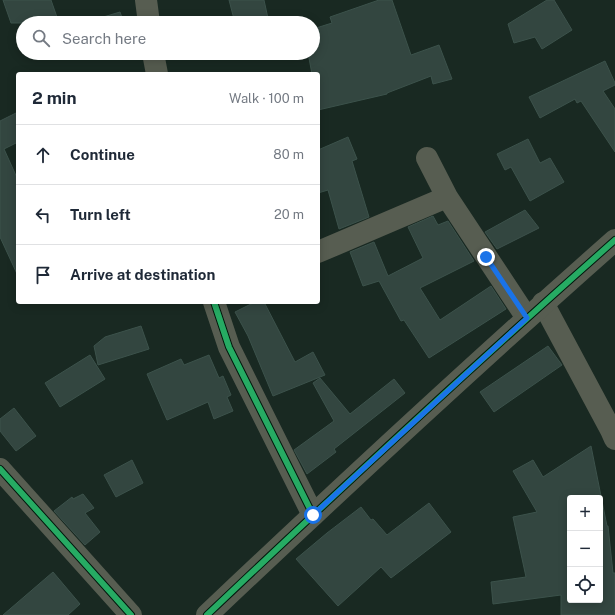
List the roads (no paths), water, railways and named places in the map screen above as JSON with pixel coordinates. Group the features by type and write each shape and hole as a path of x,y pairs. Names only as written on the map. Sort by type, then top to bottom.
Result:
{"street":[{"path":"146,0 148,16"},
{"path":"154,60 157,72"},
{"path":"427,158 447,197 527,318"},
{"path":"320,251 447,197"},
{"path":"207,615 543,303 615,240"},
{"path":"543,303 612,430 615,439"},
{"path":"215,304 229,346 313,515"},
{"path":"0,469 131,615"}]}
